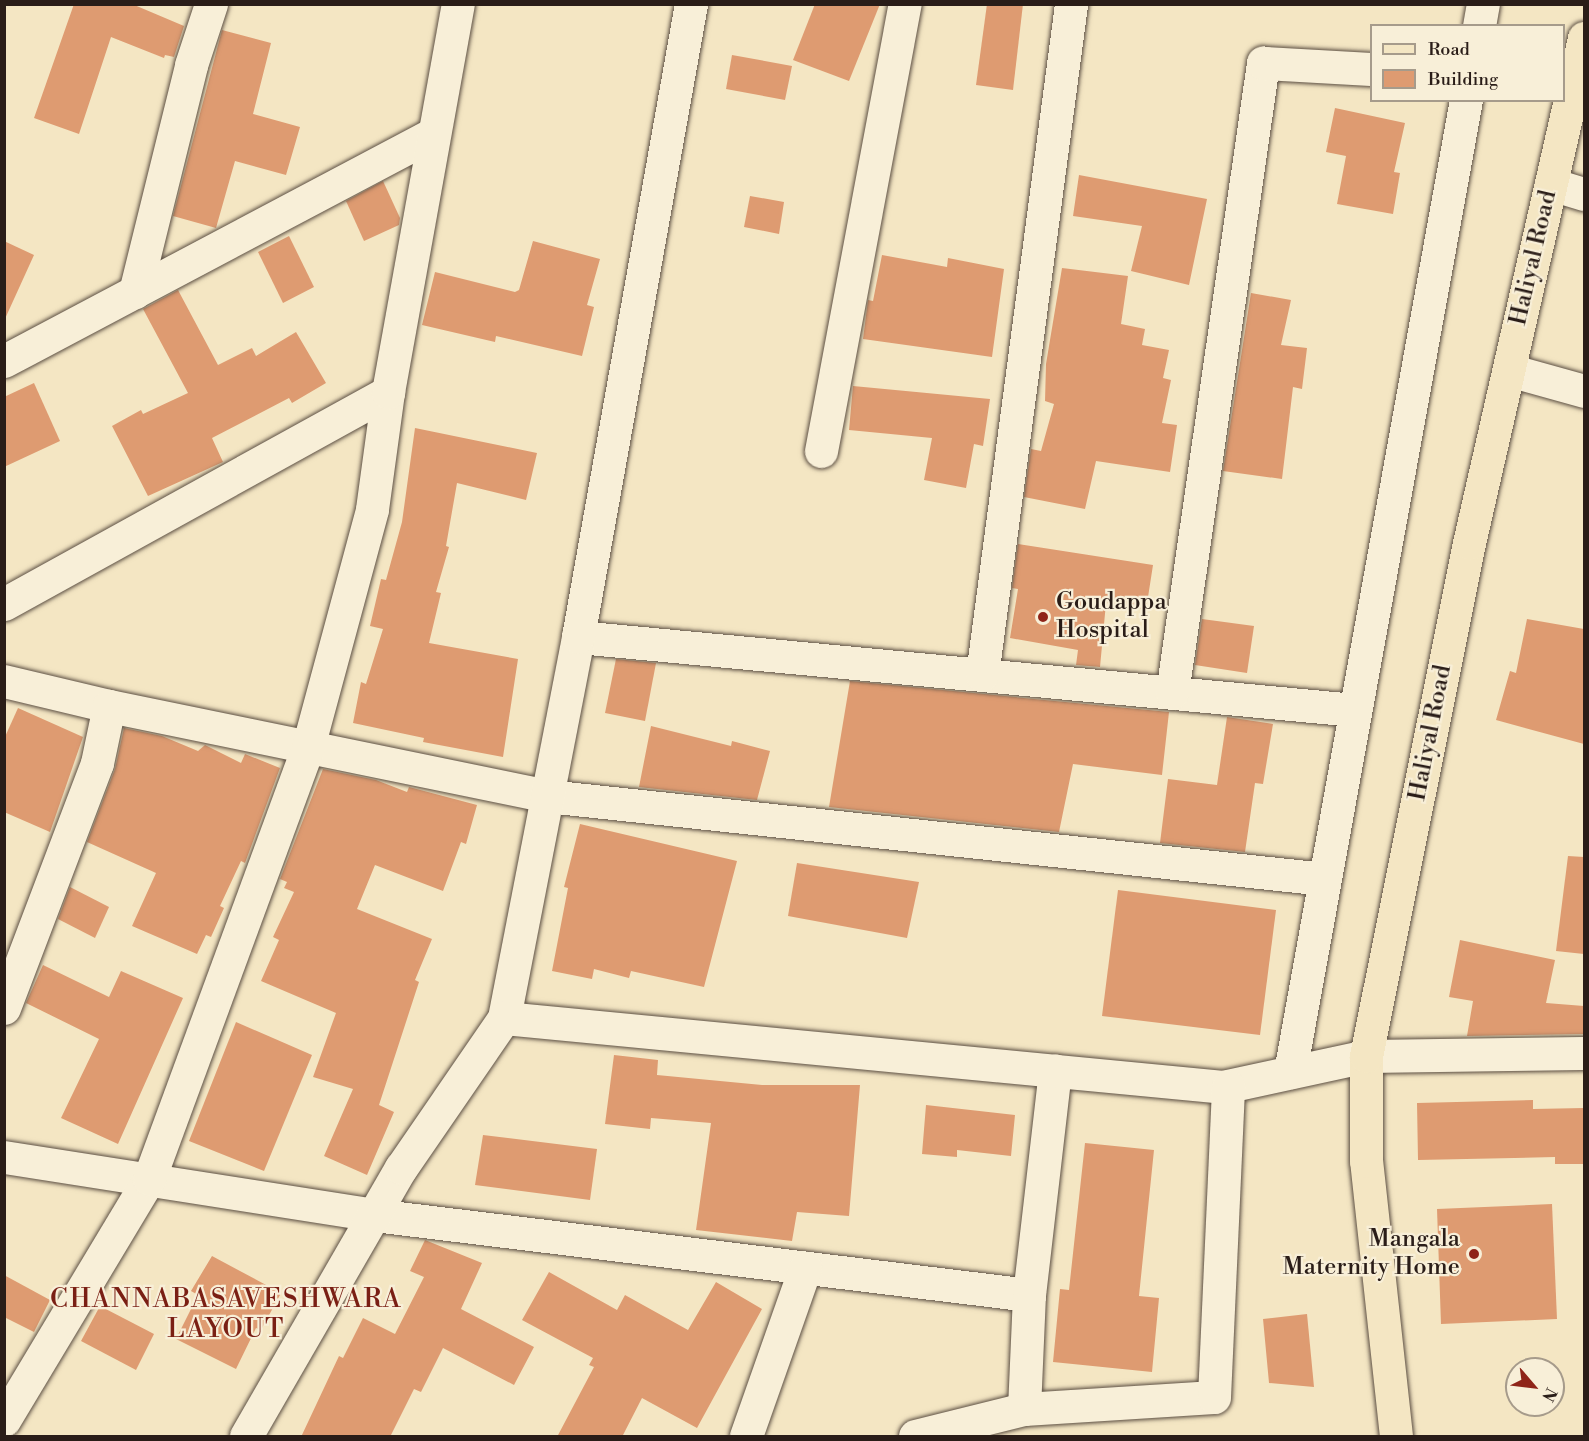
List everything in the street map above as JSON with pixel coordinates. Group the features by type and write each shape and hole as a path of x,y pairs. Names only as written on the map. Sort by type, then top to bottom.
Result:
{"main road":[{"name":"Haliyal Road","path":"1396,1437 1366,1161 1366,1056 1469,543 1584,38"}],"street":[{"path":"135,292 191,65 211,4"},
{"path":"4,1420 149,1179 308,747 372,509 388,392 458,4"},
{"path":"246,1437 401,1168 504,1018 578,636 691,4"},
{"path":"821,451 906,4"},
{"path":"982,675 1071,4"},
{"path":"1479,24 1483,4"},
{"path":"1172,693 1263,63 1370,69"},
{"path":"1290,1072 1466,102"},
{"path":"4,361 433,134"},
{"path":"1551,184 1584,194"},
{"path":"1509,370 1584,391"},
{"path":"4,604 388,392"},
{"path":"578,636 1355,711"},
{"path":"4,681 109,706 547,796 1324,879"},
{"path":"4,1008 97,763 109,706"},
{"path":"504,1018 1228,1086 1366,1056 1584,1053"},
{"path":"1024,1409 1029,1295 1055,1071"},
{"path":"915,1437 1024,1409 1214,1397 1228,1086"},
{"path":"4,1157 374,1215 1029,1295"},
{"path":"746,1437 805,1268"}],"building":[{"path":"74,4 132,4 184,26 174,57 165,55 164,58 111,37 79,134 34,118"},
{"path":"815,4 880,4 849,81 793,60"},
{"path":"987,4 1023,4 1013,90 976,85"},
{"path":"222,30 271,43 253,114 300,127 286,175 235,161 216,228 173,216"},
{"path":"732,55 792,66 785,100 726,89"},
{"path":"1335,108 1405,123 1394,172 1400,173 1393,214 1337,204 1346,156 1326,152"},
{"path":"1079,175 1207,199 1189,285 1131,271 1142,226 1073,216"},
{"path":"383,181 400,218 399,225 364,241 346,201"},
{"path":"750,196 784,202 779,234 744,227"},
{"path":"289,236 314,287 283,303 258,252"},
{"path":"4,241 34,255 4,321"},
{"path":"533,241 600,259 587,305 594,307 582,356 496,336 495,342 422,325 435,272 515,292 519,290"},
{"path":"882,255 947,267 948,258 1004,269 992,357 863,339 868,300 873,301"},
{"path":"1062,268 1128,276 1121,324 1145,329 1142,345 1169,350 1163,378 1171,380 1162,423 1177,425 1170,472 1096,461 1085,509 1024,497 1031,449 1041,451 1054,404 1045,401 1046,364"},
{"path":"178,290 218,365 252,348 256,356 296,332 326,383 292,403 289,398 212,438 223,462 148,496 112,426 141,410 143,414 188,393 143,309"},
{"path":"1251,293 1291,300 1281,345 1307,348 1302,389 1293,387 1282,479 1223,471"},
{"path":"34,383 60,441 4,467 4,397"},
{"path":"853,386 990,399 983,446 974,444 966,488 924,480 932,438 849,430"},
{"path":"415,428 537,453 526,500 457,483 446,546 449,547 436,592 441,593 429,643 518,659 503,757 423,742 424,738 353,723 361,682 366,684 383,629 370,626 381,579 386,580 402,522"},
{"path":"1018,544 1153,565 1146,610 1106,603 1100,667 1076,665 1078,650 1010,638 1018,589 1012,588"},
{"path":"1202,619 1254,626 1247,673 1195,665"},
{"path":"1527,619 1584,629 1584,744 1496,720 1510,671 1516,673"},
{"path":"616,659 656,663 645,721 605,713"},
{"path":"850,681 1169,712 1162,775 1073,764 1059,832 829,807"},
{"path":"18,708 83,737 50,832 4,812 4,739"},
{"path":"1227,717 1273,724 1263,784 1255,783 1245,852 1160,843 1168,779 1217,785"},
{"path":"651,726 731,746 732,741 770,751 757,800 639,787"},
{"path":"124,728 162,736 198,751 205,745 241,763 245,754 280,768 245,863 241,861 220,906 224,908 211,937 206,935 197,954 132,926 156,873 87,842 115,769"},
{"path":"323,769 376,780 407,792 409,787 477,805 466,844 461,842 443,891 375,865 357,909 432,939 415,980 419,982 379,1105 394,1112 367,1175 324,1156 353,1089 313,1077 336,1013 261,981 279,940 273,937 294,892 284,888 287,882 280,879"},
{"path":"580,824 737,861 704,987 631,971 629,978 594,969 592,979 552,971 568,888 564,887"},
{"path":"1568,856 1584,857 1584,954 1556,951"},
{"path":"797,863 919,882 907,938 788,916"},
{"path":"70,887 109,907 95,938 58,919"},
{"path":"1118,890 1276,910 1260,1035 1102,1016"},
{"path":"1460,940 1555,960 1546,1003 1584,1006 1584,1034 1467,1036 1473,1001 1449,997"},
{"path":"43,965 109,997 121,971 183,998 118,1144 61,1118 99,1039 26,1003"},
{"path":"236,1022 312,1055 264,1171 189,1141"},
{"path":"614,1055 658,1060 657,1075 762,1085 860,1085 849,1216 797,1212 792,1241 696,1230 711,1123 651,1118 650,1129 605,1124"},
{"path":"1533,1100 1533,1109 1584,1108 1584,1164 1555,1164 1555,1157 1418,1160 1417,1103"},
{"path":"926,1105 1015,1115 1011,1156 957,1150 957,1157 922,1154"},
{"path":"483,1135 597,1149 590,1200 475,1185"},
{"path":"1085,1143 1154,1150 1139,1296 1159,1298 1152,1372 1053,1362 1060,1289 1069,1290"},
{"path":"1552,1204 1557,1319 1441,1324 1437,1209"},
{"path":"425,1240 482,1263 461,1309 534,1347 514,1385 443,1348 421,1392 414,1389 390,1437 301,1437 339,1356 343,1358 363,1318 395,1334 424,1277 410,1271"},
{"path":"212,1256 281,1293 261,1330 256,1328 236,1369 176,1339 198,1295 191,1291"},
{"path":"549,1272 617,1310 625,1295 688,1330 716,1282 762,1309 697,1428 642,1398 622,1437 557,1437 594,1367 589,1365 593,1358 522,1320"},
{"path":"4,1275 50,1300 34,1332 4,1317"},
{"path":"100,1306 154,1334 136,1370 81,1341"},
{"path":"1307,1314 1314,1387 1269,1383 1263,1319"}],"place":[{"name":"Goudappa Hospital","path":"1043,617"},
{"name":"Mangala Maternity Home","path":"1474,1254"}],"district":[{"name":"CHANNABASAVESHWARA LAYOUT","path":"226,1315"}]}
